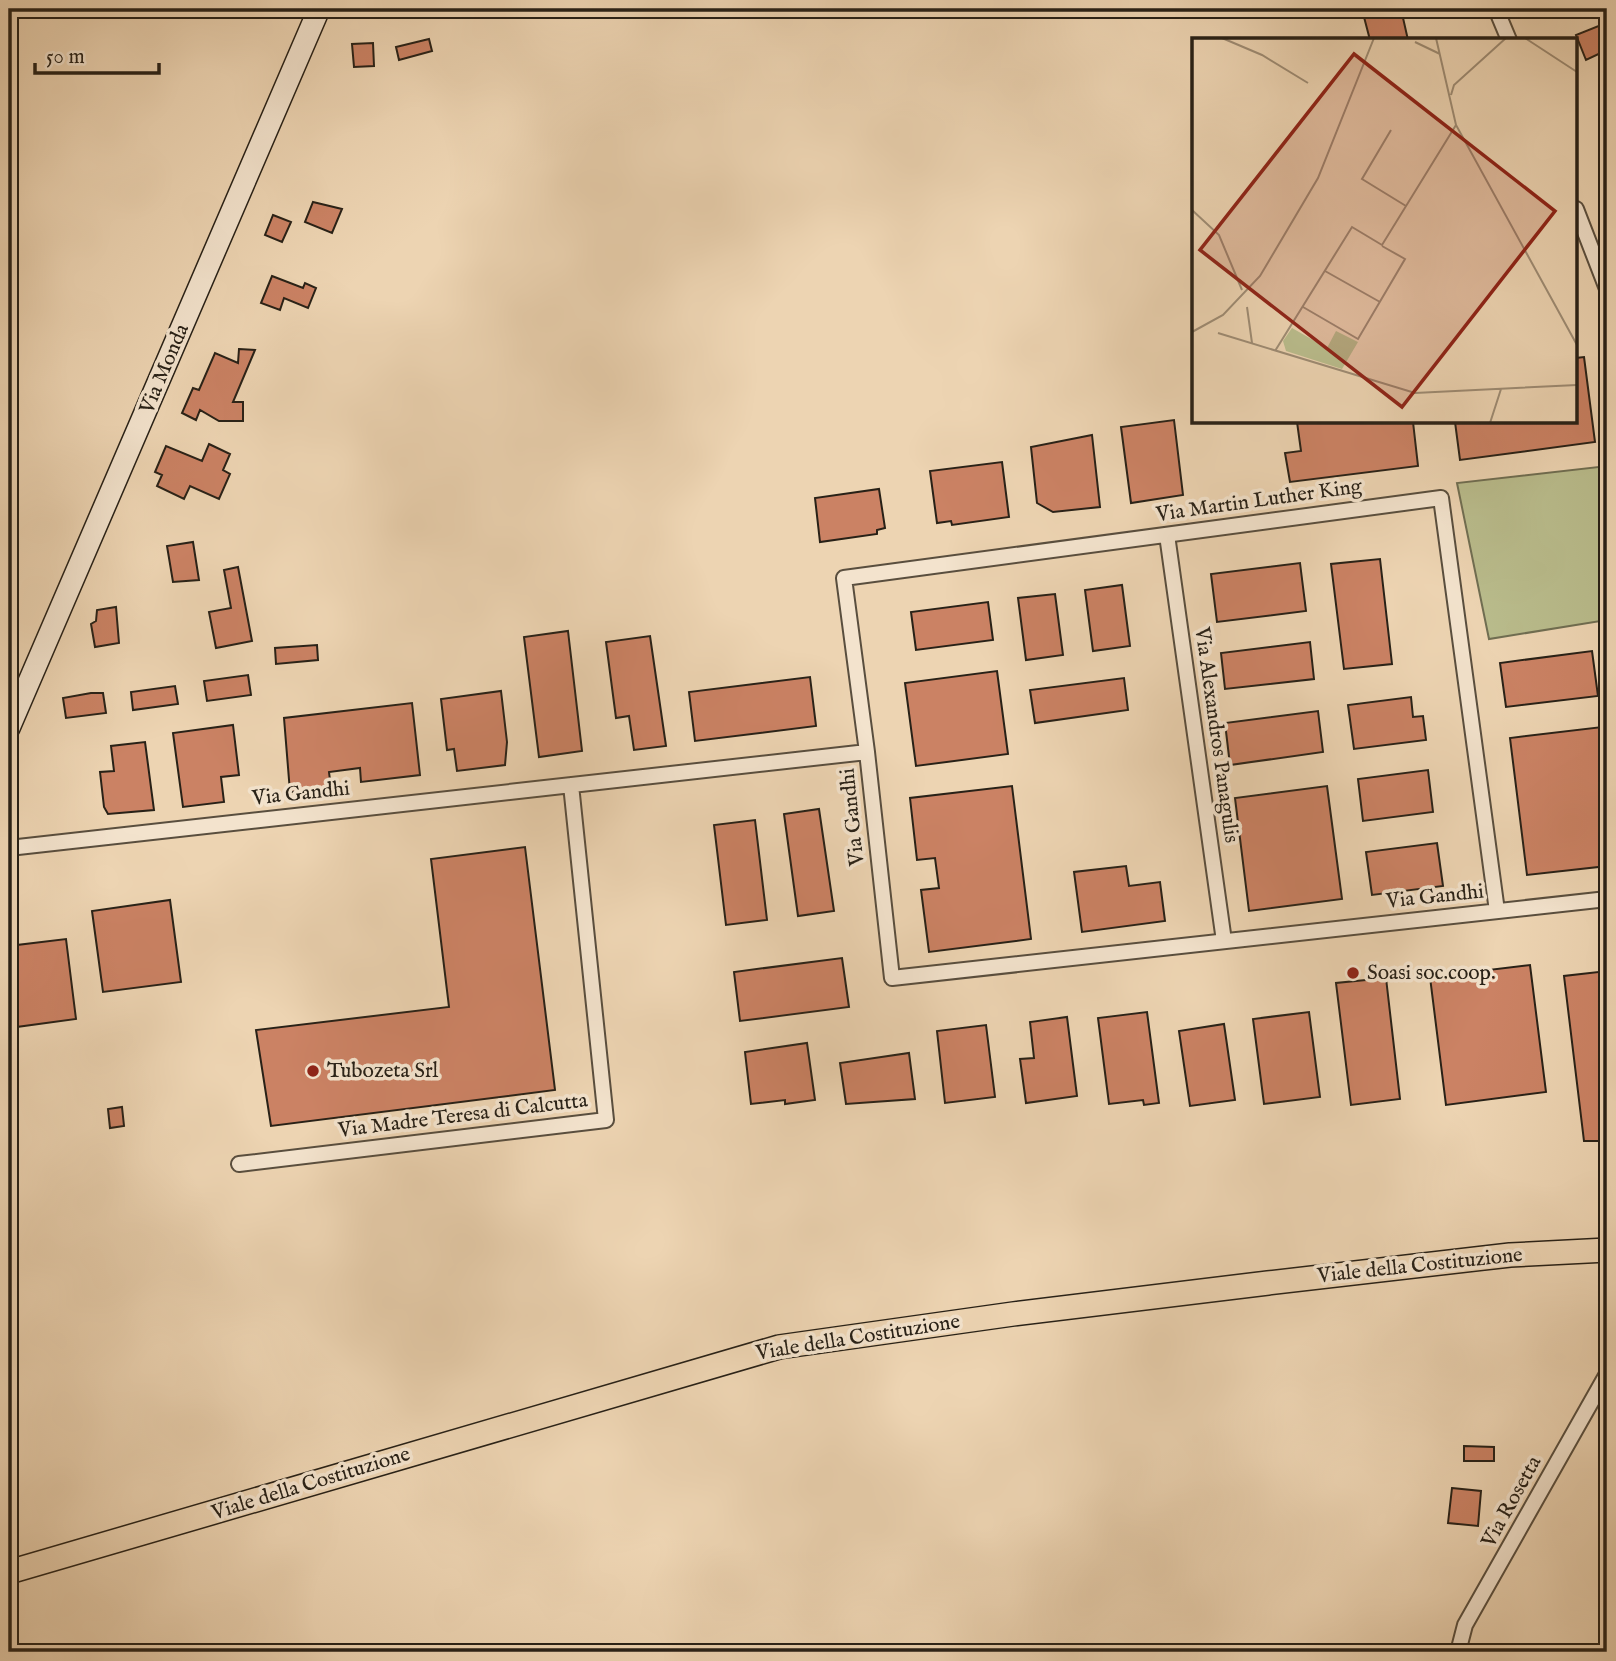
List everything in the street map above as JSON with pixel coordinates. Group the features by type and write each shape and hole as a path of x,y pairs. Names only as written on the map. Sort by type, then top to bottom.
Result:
{"main road":[{"name":"Via Monda","path":"9,728 319,9"},
{"name":"Viale della Costituzione","path":"9,1572 779,1347 1013,1314 1268,1283 1510,1255 1607,1250"}],"street":[{"path":"1496,9 1508,38"},
{"path":"1578,214 1607,289"},
{"name":"Via Martin Luther King","path":"867,752 844,578 1441,498 1497,911"},
{"name":"Via Alexandros Panagulis","path":"1167,535 1224,942"},
{"name":"Via Gandhi","path":"9,848 867,752 892,978 1607,899"},
{"name":"Via Madre Teresa di Calcutta","path":"239,1164 606,1120 570,785"},
{"name":"Via Rosetta","path":"1458,1652 1465,1625 1607,1374"}],"green space":[{"path":"1607,466 1607,620 1489,639 1457,483"}],"building":[{"path":"1401,9 1408,38 1369,38 1364,17"},
{"path":"1601,25 1604,32 1607,31 1607,50 1586,60 1576,35"},
{"path":"429,39 432,51 399,60 396,47"},
{"path":"373,43 374,66 354,67 352,44"},
{"path":"313,202 342,209 332,233 305,222"},
{"path":"273,215 291,222 282,242 265,235"},
{"path":"272,276 303,288 305,283 316,288 308,308 284,298 280,310 261,303"},
{"path":"239,349 255,350 233,402 243,402 243,421 219,421 200,410 196,420 182,413 193,388 199,390 215,353 238,363"},
{"path":"1584,357 1595,442 1460,460 1455,424 1578,424 1578,358"},
{"path":"1174,420 1183,495 1131,503 1121,427"},
{"path":"1297,424 1413,424 1418,466 1290,482 1285,453 1301,451"},
{"path":"1092,435 1100,507 1053,512 1037,503 1031,447"},
{"path":"209,444 230,454 223,470 230,474 219,499 190,486 184,499 157,486 162,475 155,472 166,446 202,461"},
{"path":"1002,462 1009,517 952,525 951,521 937,523 930,471"},
{"path":"879,489 885,528 877,530 877,534 820,542 815,498"},
{"path":"193,542 199,580 173,582 167,546"},
{"path":"1380,559 1392,664 1344,669 1331,564"},
{"path":"1300,563 1306,611 1217,622 1211,574"},
{"path":"238,567 252,641 216,648 209,612 231,608 224,570"},
{"path":"1122,585 1130,646 1093,651 1085,590"},
{"path":"1055,594 1063,655 1026,660 1018,598"},
{"path":"988,602 993,640 916,650 911,612"},
{"path":"116,607 119,643 95,647 91,624 96,621 97,610"},
{"path":"568,631 582,751 539,757 524,637"},
{"path":"650,636 666,746 634,750 629,716 616,718 606,642"},
{"path":"1310,642 1314,679 1225,689 1221,653"},
{"path":"317,645 318,660 276,664 275,648"},
{"path":"1592,651 1598,696 1506,707 1500,663"},
{"path":"997,671 1008,754 916,766 905,683"},
{"path":"248,675 251,695 207,701 204,681"},
{"path":"810,677 816,726 695,741 689,692"},
{"path":"1124,678 1128,710 1035,723 1030,690"},
{"path":"175,686 178,704 133,710 131,692"},
{"path":"501,691 507,742 505,765 457,771 454,749 447,750 441,699"},
{"path":"103,693 106,713 66,718 63,698"},
{"path":"1411,697 1413,717 1423,716 1426,740 1354,749 1348,705"},
{"path":"412,703 420,775 361,782 360,768 329,772 331,788 290,792 284,718"},
{"path":"1318,711 1323,752 1230,765 1225,723"},
{"path":"233,725 239,775 221,777 224,802 183,807 173,733"},
{"path":"1602,727 1607,772 1607,866 1527,875 1510,738"},
{"path":"145,742 154,810 108,814 104,807 100,772 114,771 111,746"},
{"path":"1428,770 1433,812 1363,821 1358,779"},
{"path":"1012,786 1031,939 929,952 921,890 939,888 935,858 917,860 910,798"},
{"path":"1327,786 1342,899 1249,911 1235,798"},
{"path":"819,809 834,911 798,916 784,814"},
{"path":"755,820 767,920 726,925 714,825"},
{"path":"1437,843 1443,886 1372,895 1366,852"},
{"path":"525,847 555,1090 271,1126 256,1030 449,1007 431,859"},
{"path":"1126,866 1129,886 1160,882 1165,921 1082,932 1074,872"},
{"path":"170,900 181,982 103,992 92,911"},
{"path":"66,939 76,1019 9,1028 9,946"},
{"path":"842,958 849,1007 740,1021 734,972"},
{"path":"1530,965 1546,1092 1446,1105 1430,977"},
{"path":"1607,971 1607,1141 1584,1141 1564,976"},
{"path":"1386,978 1400,1099 1351,1105 1336,983"},
{"path":"1147,1012 1159,1103 1144,1105 1143,1100 1109,1104 1098,1018"},
{"path":"1309,1012 1320,1097 1264,1104 1253,1019"},
{"path":"1067,1017 1077,1096 1026,1103 1020,1059 1034,1058 1030,1022"},
{"path":"1224,1024 1235,1100 1190,1106 1179,1031"},
{"path":"986,1025 995,1097 945,1103 937,1031"},
{"path":"807,1043 815,1100 785,1104 785,1100 751,1104 745,1052"},
{"path":"909,1053 915,1099 846,1104 840,1063"},
{"path":"122,1107 124,1126 110,1128 108,1109"},
{"path":"1464,1446 1494,1447 1494,1461 1464,1461"},
{"path":"1452,1488 1481,1491 1478,1526 1448,1523"}],"place":[{"name":"Soasi soc.coop.","path":"1353,973"},
{"name":"Tubozeta Srl","path":"313,1071"}]}
